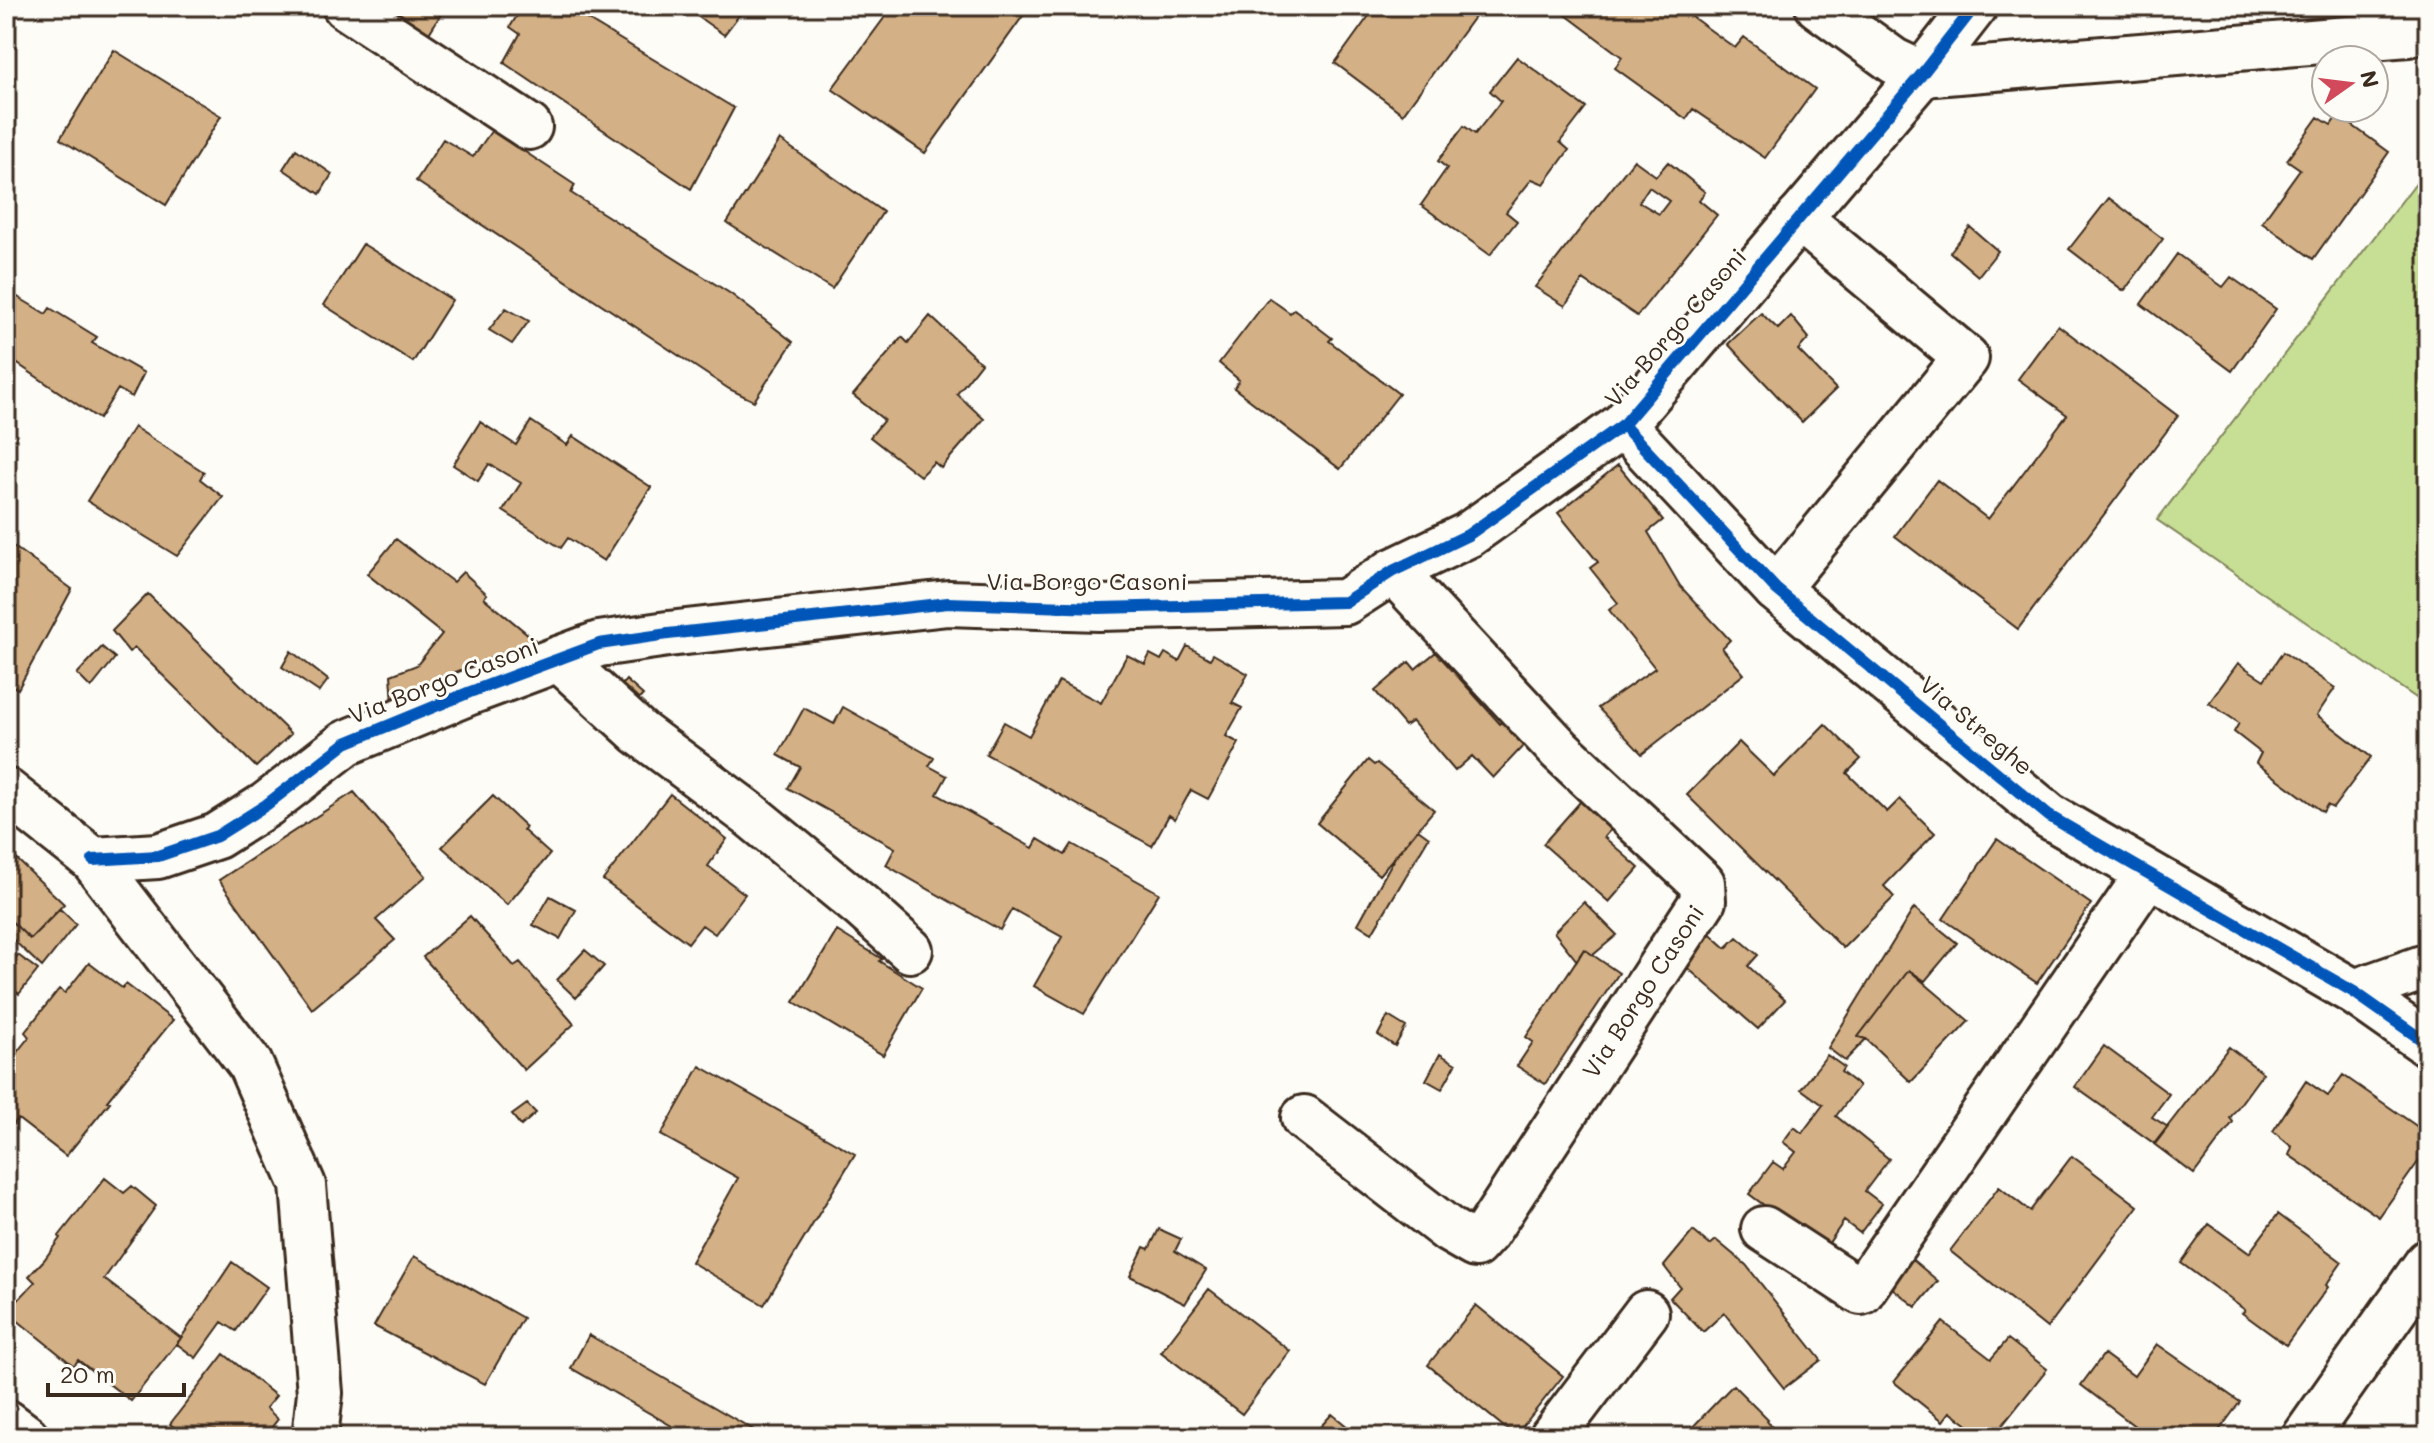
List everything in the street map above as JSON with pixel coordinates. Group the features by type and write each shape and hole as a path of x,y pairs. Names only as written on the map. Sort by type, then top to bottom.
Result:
{"street":[{"path":"345,6 529,127"},
{"path":"1818,6 1894,61 1922,74 2408,34 2428,29"},
{"name":"Via Borgo Casoni","path":"93,860 158,856 217,836 266,805 346,743 599,644 948,603 1099,608 1345,602 1393,571 1468,535 1623,425 1922,74 1975,6"},
{"path":"1776,589 1966,358 1799,218"},
{"name":"Via Streghe","path":"1623,425 1776,589 2049,816 2354,992 2428,1044"},
{"name":"Via Borgo Casoni","path":"1304,1118 1449,1230 1475,1245 1487,1232 1703,901 1702,883 1560,750 1393,571"},
{"path":"559,659 640,733 749,814 910,950"},
{"path":"6,791 93,860 250,1064 303,1185 320,1393 315,1437"},
{"path":"1764,1229 1861,1292 2148,874"},
{"path":"2354,992 2428,966"},
{"path":"2305,1437 2428,1262"},
{"path":"1552,1437 1646,1313"},
{"path":"6,1422 26,1437"}],"green space":[{"path":"2428,167 2428,706 2157,520"}],"building":[{"path":"365,6 446,6 423,43"},
{"path":"523,6 565,6 734,108 691,189 504,63 520,34 510,27"},
{"path":"683,6 746,6 724,35"},
{"path":"893,6 1030,6 925,153 832,89"},
{"path":"1362,6 1482,6 1403,114 1335,63 1371,13"},
{"path":"1554,6 1677,6 1735,48 1744,37 1815,89 1765,158 1693,109 1686,119 1615,68 1622,57"},
{"path":"2072,6 2194,6 2086,13"},
{"path":"114,50 221,116 166,205 60,139"},
{"path":"1517,57 1586,108 1560,142 1569,150 1544,184 1532,179 1506,212 1517,221 1490,255 1421,205 1447,168 1438,161 1464,126 1475,134 1501,101 1490,91"},
{"path":"2313,124 2350,124 2389,152 2313,259 2262,222 2300,169 2287,160"},
{"path":"492,130 575,185 571,193 731,294 793,342 754,401 729,389 416,181 443,139 473,157"},
{"path":"780,140 883,212 832,289 727,223"},
{"path":"296,149 332,174 320,194 283,169"},
{"path":"1634,160 1656,176 1668,162 1705,192 1699,200 1717,215 1637,316 1583,280 1565,306 1535,287","holes":["1649,187 1669,201 1659,214 1639,202"]},
{"path":"2109,198 2163,239 2124,291 2069,249"},
{"path":"1970,227 1998,251 1978,276 1950,252"},
{"path":"363,244 452,300 413,362 324,305"},
{"path":"2177,254 2223,287 2231,277 2276,309 2232,371 2141,304"},
{"path":"6,290 46,314 50,308 97,337 92,343 144,373 132,397 118,389 99,419 6,356"},
{"path":"1269,298 1290,313 1294,309 1332,338 1329,341 1399,394 1340,469 1234,388 1239,380 1219,363"},
{"path":"506,308 529,321 512,344 489,330"},
{"path":"1761,313 1778,329 1791,316 1809,338 1798,350 1836,389 1802,422 1728,344"},
{"path":"930,316 981,363 957,394 984,419 941,468 934,462 920,476 870,437 884,420 853,395 902,337 908,343"},
{"path":"2058,325 2178,416 2018,629 1895,536 1937,480 1988,519 2067,415 2018,379"},
{"path":"531,421 567,445 573,436 651,487 604,561 568,538 561,548 503,511 521,483 489,464 478,481 453,465 480,422 516,445"},
{"path":"134,427 204,472 200,479 223,497 177,556 87,501"},
{"path":"1618,465 1663,520 1648,532 1680,586 1730,640 1722,648 1744,674 1642,754 1598,708 1655,668 1609,610 1618,603 1590,568 1598,562 1558,513"},
{"path":"396,539 453,582 463,572 487,594 484,598 541,645 393,704 391,675 417,665 442,634 367,574"},
{"path":"6,541 72,589 18,689 6,682"},
{"path":"148,594 291,734 256,767 135,648 129,652 112,631"},
{"path":"1187,646 1210,659 1213,654 1248,674 1232,703 1242,708 1226,736 1239,743 1208,799 1191,790 1175,819 1169,815 1152,846 986,754 1004,722 1029,736 1059,681 1101,703 1127,655 1145,664 1150,654 1161,660 1165,653 1179,661"},
{"path":"102,647 115,658 91,688 77,674"},
{"path":"291,651 328,680 319,692 282,667"},
{"path":"1436,652 1500,724 1504,721 1525,744 1493,778 1472,756 1455,771 1412,721 1405,726 1375,691 1409,662 1415,669"},
{"path":"2283,652 2335,688 2317,715 2371,757 2333,808 2327,805 2323,812 2256,763 2261,753 2234,732 2239,723 2209,703 2238,663 2264,680"},
{"path":"626,680 643,695 628,711 611,698"},
{"path":"843,707 934,758 929,766 947,776 937,794 1033,848 1038,839 1065,855 1072,844 1159,893 1084,1014 1034,986 1062,937 1012,909 1000,930 886,865 895,848 788,788 800,767 778,755 804,708 834,724"},
{"path":"1825,724 1861,759 1847,773 1887,812 1900,799 1935,833 1884,886 1894,897 1843,948 1687,795 1739,742 1774,776"},
{"path":"1368,760 1374,765 1377,763 1434,810 1379,875 1317,823"},
{"path":"354,792 426,876 376,920 395,940 312,1009 219,880"},
{"path":"1588,793 1618,821 1604,837 1639,868 1609,902 1543,844"},
{"path":"670,794 727,839 708,866 745,894 715,934 702,925 688,943 603,880"},
{"path":"493,796 526,827 523,830 550,854 507,905 442,847"},
{"path":"1418,829 1429,837 1372,933 1358,924 1395,857"},
{"path":"1997,839 2091,904 2037,983 1943,919"},
{"path":"6,849 64,904 30,939 6,916"},
{"path":"550,896 576,910 560,939 533,925"},
{"path":"1584,902 1617,935 1593,955 1584,949 1577,961 1554,932"},
{"path":"1914,908 1957,943 1925,981 1909,970 1858,1037 1866,1039 1845,1061 1828,1048"},
{"path":"60,909 76,924 42,967 6,933 6,916 30,939"},
{"path":"470,916 514,966 520,962 574,1024 524,1070 423,957"},
{"path":"1705,929 1726,948 1737,937 1758,955 1748,966 1785,1000 1758,1029 1677,959"},
{"path":"837,931 922,988 883,1055 794,1002"},
{"path":"1584,949 1619,973 1545,1084 1517,1066 1533,1042 1526,1037"},
{"path":"585,950 604,966 576,998 557,980"},
{"path":"18,955 38,970 19,994 6,983 6,970"},
{"path":"89,963 122,988 126,984 173,1020 66,1156 18,1119 6,1134 6,1066 29,1037 25,1032 59,989 65,993"},
{"path":"1909,970 1969,1021 1911,1082 1866,1039 1858,1037"},
{"path":"1388,1016 1406,1027 1395,1046 1378,1035"},
{"path":"2104,1046 2169,1094 2152,1117 2168,1127 2155,1144 2075,1087"},
{"path":"2229,1047 2263,1073 2230,1118 2233,1122 2194,1174 2154,1144"},
{"path":"1440,1054 1456,1064 1442,1089 1426,1080"},
{"path":"1827,1055 1844,1067 1841,1072 1859,1086 1836,1116 1889,1159 1865,1191 1882,1204 1860,1233 1844,1221 1824,1250 1749,1194 1773,1162 1783,1169 1796,1152 1783,1142 1794,1127 1802,1133 1823,1105 1801,1089"},
{"path":"700,1066 855,1154 764,1305 691,1262 738,1178 661,1135"},
{"path":"2343,1075 2428,1134 2428,1148 2379,1217 2289,1155 2292,1147 2273,1131 2306,1081 2328,1096"},
{"path":"527,1104 536,1113 521,1126 512,1115"},
{"path":"2072,1156 2138,1206 2047,1328 1950,1251 1999,1187 2030,1211"},
{"path":"105,1178 124,1193 132,1186 156,1206 104,1279 181,1338 131,1401 78,1360 74,1366 7,1312 35,1282 29,1276"},
{"path":"2278,1214 2342,1262 2286,1345 2181,1263 2209,1224 2249,1253"},
{"path":"1159,1229 1181,1239 1175,1251 1206,1270 1185,1304 1130,1276 1144,1247 1149,1249"},
{"path":"1693,1231 1710,1245 1716,1240 1746,1265 1821,1360 1784,1388 1724,1313 1703,1332 1670,1298 1680,1287 1664,1266"},
{"path":"1902,1251 1938,1281 1916,1307 1881,1279"},
{"path":"414,1256 523,1318 485,1384 374,1326"},
{"path":"232,1262 267,1287 236,1331 222,1322 196,1358 177,1344"},
{"path":"1209,1289 1290,1351 1242,1414 1161,1352"},
{"path":"1476,1305 1563,1376 1515,1436 1428,1365"},
{"path":"1943,1322 1991,1359 2008,1339 2047,1369 1993,1437 1984,1437 1950,1412 1943,1421 1894,1382"},
{"path":"589,1335 766,1437 691,1437 571,1368"},
{"path":"2157,1344 2240,1402 2215,1436 2207,1431 2202,1437 2149,1437 2081,1385 2104,1354 2134,1376"},
{"path":"224,1354 276,1396 266,1408 278,1419 264,1437 186,1437 170,1424"},
{"path":"1733,1385 1768,1420 1774,1430 1768,1437 1683,1437"},
{"path":"1332,1414 1360,1437 1311,1437"}],"cycle path":[{"path":"93,860 158,856 217,836 266,805 346,743 599,644 948,603 1099,608 1345,602 1393,571 1468,535 1623,425 1922,74 1975,6"},
{"path":"1623,425 1776,589 2049,816 2354,992 2428,1044"}]}
